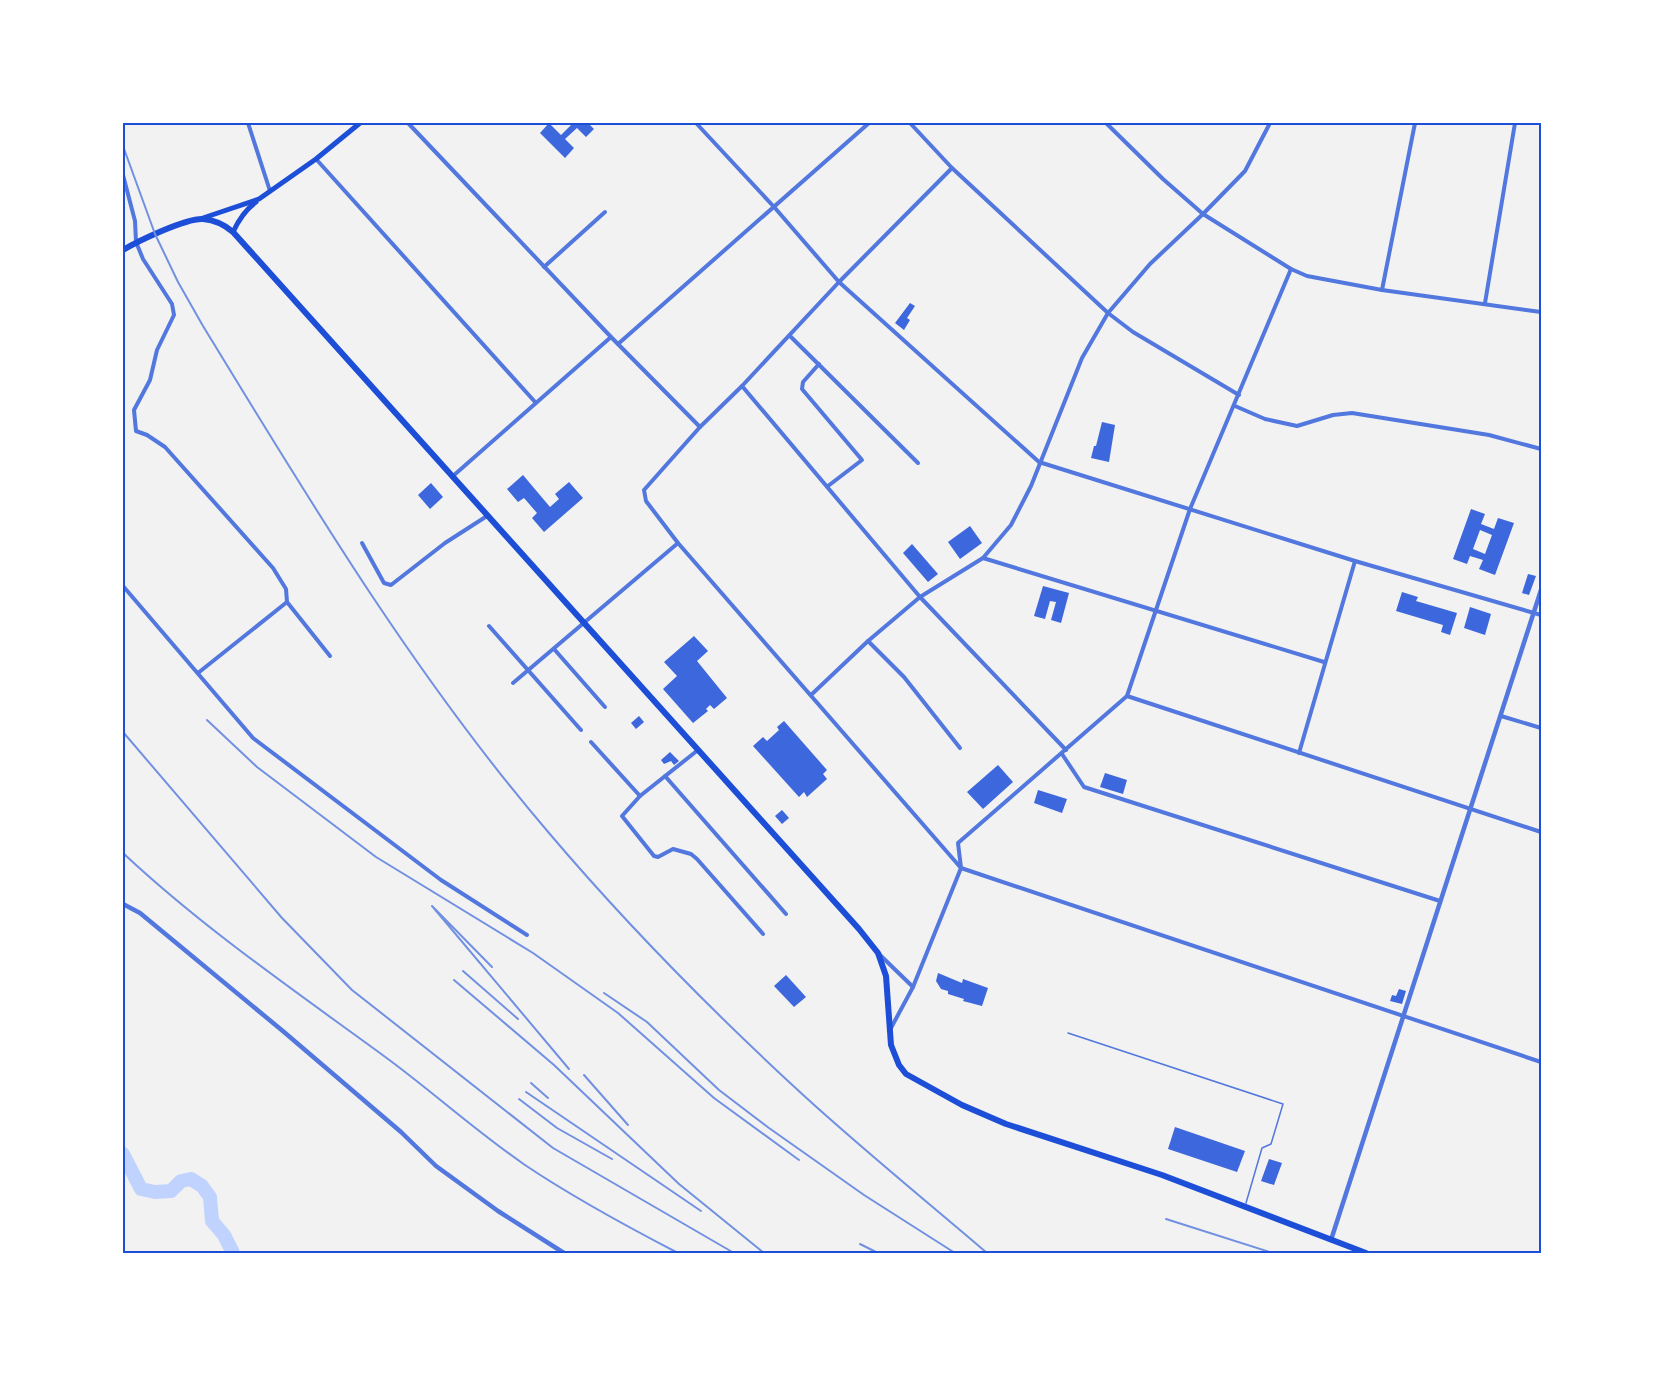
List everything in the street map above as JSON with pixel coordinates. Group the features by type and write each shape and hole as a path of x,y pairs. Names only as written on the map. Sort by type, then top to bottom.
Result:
{"main road":[{"path":"233,232 238,220 248,208 316,159 360,123"},
{"path":"123,250 136,242 181,225 260,199"},
{"path":"201,219 225,226 233,232 859,929 878,953 886,976 889,1031 894,1056 906,1074 962,1105 1006,1124 1162,1175 1366,1253"}],"street":[{"path":"248,123 271,192"},
{"path":"408,123 610,337 700,427"},
{"path":"696,123 775,208 839,282 1040,462 1355,561 1541,615"},
{"path":"618,344 869,123"},
{"path":"910,123 952,168 1108,314 1132,332 1239,395"},
{"path":"1106,123 1163,179 1203,214 1291,269 1308,276 1382,290 1541,312"},
{"path":"811,694 920,597 982,558 1011,525 1031,486 1082,358 1108,314 1150,264 1245,171 1270,123"},
{"path":"1382,290 1415,123"},
{"path":"1485,303 1515,123"},
{"path":"316,159 536,403"},
{"path":"952,168 700,427 644,490 646,501 678,543 961,868 1541,1062"},
{"path":"123,175 135,221 136,242 143,260 172,304 174,315 157,350 150,380 134,410 136,431 147,435 165,447 273,568 286,589 287,602 330,656"},
{"path":"544,267 605,212"},
{"path":"889,1031 913,987 961,868 958,843 1126,696 1190,509 1291,269"},
{"path":"790,336 918,463"},
{"path":"453,476 610,337"},
{"path":"819,364 803,382 802,389 862,460 828,486"},
{"path":"742,386 920,597 1066,750"},
{"path":"1234,406 1266,419 1297,426 1333,415 1352,413 1489,435 1541,449"},
{"path":"362,543 384,583 391,585 445,543 488,515"},
{"path":"513,683 678,543"},
{"path":"982,558 1324,662"},
{"path":"1299,753 1355,561"},
{"path":"123,586 252,738 441,880 528,935"},
{"path":"1332,1240 1402,1015 1471,810 1541,590"},
{"path":"198,673 287,602"},
{"path":"489,626 581,730"},
{"path":"868,641 904,677 960,748"},
{"path":"554,649 604,708"},
{"path":"1126,696 1541,832"},
{"path":"1501,717 1541,728"},
{"path":"591,742 640,796"},
{"path":"698,750 640,796 622,816 654,856 658,857 673,849 691,854 763,934"},
{"path":"1062,754 1084,787 1440,901"},
{"path":"665,776 786,914"},
{"path":"123,904 150,920 284,1032 401,1132 436,1166 498,1211 564,1253"},
{"path":"878,953 913,987"}],"lane":[{"path":"1068,1033 1283,1104 1271,1144 1262,1148 1245,1207"}],"building":[{"path":"549,123 561,135 573,123 588,123 594,129 586,137 577,128 565,139 574,148 565,158 540,133"},
{"path":"910,303 915,306 907,318 910,320 904,330 895,323"},
{"path":"1102,422 1115,425 1109,462 1091,458"},
{"path":"523,475 550,507 559,499 555,494 569,482 583,498 544,532 532,518 537,513 524,498 518,502 507,489"},
{"path":"431,483 443,497 430,509 418,495"},
{"path":"1471,509 1485,514 1481,524 1494,529 1498,518 1514,523 1495,575 1479,569 1483,560 1470,556 1467,564 1453,559","holes":["1480,530 1492,535 1485,554 1473,549"]},
{"path":"970,526 982,543 960,559 948,542"},
{"path":"912,544 938,574 928,582 903,553"},
{"path":"1528,574 1536,576 1529,595 1522,593"},
{"path":"1043,586 1069,593 1061,623 1051,620 1056,602 1050,601 1045,619 1034,616"},
{"path":"1402,592 1418,597 1416,601 1457,613 1450,635 1441,632 1443,625 1396,611"},
{"path":"1470,607 1491,614 1485,635 1464,628"},
{"path":"694,636 708,651 697,661 727,698 714,709 710,705 706,709 708,711 693,723 663,689 677,676 664,662"},
{"path":"639,716 644,722 636,729 631,723"},
{"path":"784,721 827,770 823,774 827,779 807,797 804,792 799,797 753,746 763,737 767,741 779,730 777,727"},
{"path":"670,752 679,761 674,765 671,761 664,764 661,760"},
{"path":"998,765 1013,782 983,809 967,792"},
{"path":"1105,773 1127,780 1123,794 1100,787"},
{"path":"1038,790 1067,799 1062,813 1034,803"},
{"path":"782,810 789,818 782,824 775,816"},
{"path":"938,973 962,983 963,979 988,988 982,1006 963,1001 964,999 941,989 936,981"},
{"path":"786,975 806,997 794,1007 774,986"},
{"path":"1399,989 1406,991 1402,1004 1390,1001 1392,995 1396,996"},
{"path":"1175,1127 1245,1151 1237,1172 1168,1149"},
{"path":"1269,1159 1282,1163 1274,1185 1261,1181"}],"waterway":[{"path":"123,1154 141,1189 155,1192 171,1191 181,1181 191,1179 202,1186 210,1197 212,1221 224,1235 233,1253"}],"railway":[{"path":"123,146 155,234 178,282 203,326 366,587 454,713 500,774 609,901 703,999 824,1113 987,1253"},
{"path":"207,720 257,767 376,857 533,953 618,1013 714,1098 799,1160"},
{"path":"123,732 282,918 352,990 553,1148 734,1253"},
{"path":"123,853 219,934 388,1059 507,1152 581,1200 678,1253"},
{"path":"492,967 432,906 569,1069"},
{"path":"463,971 518,1019"},
{"path":"454,980 554,1065 679,1184 764,1253"},
{"path":"604,993 647,1022 719,1090 769,1128 864,1195 955,1253"},
{"path":"584,1075 628,1125"},
{"path":"531,1083 548,1098"},
{"path":"526,1092 701,1211"},
{"path":"519,1099 557,1128 612,1159"},
{"path":"1166,1219 1273,1253"},
{"path":"860,1244 878,1253"}]}
